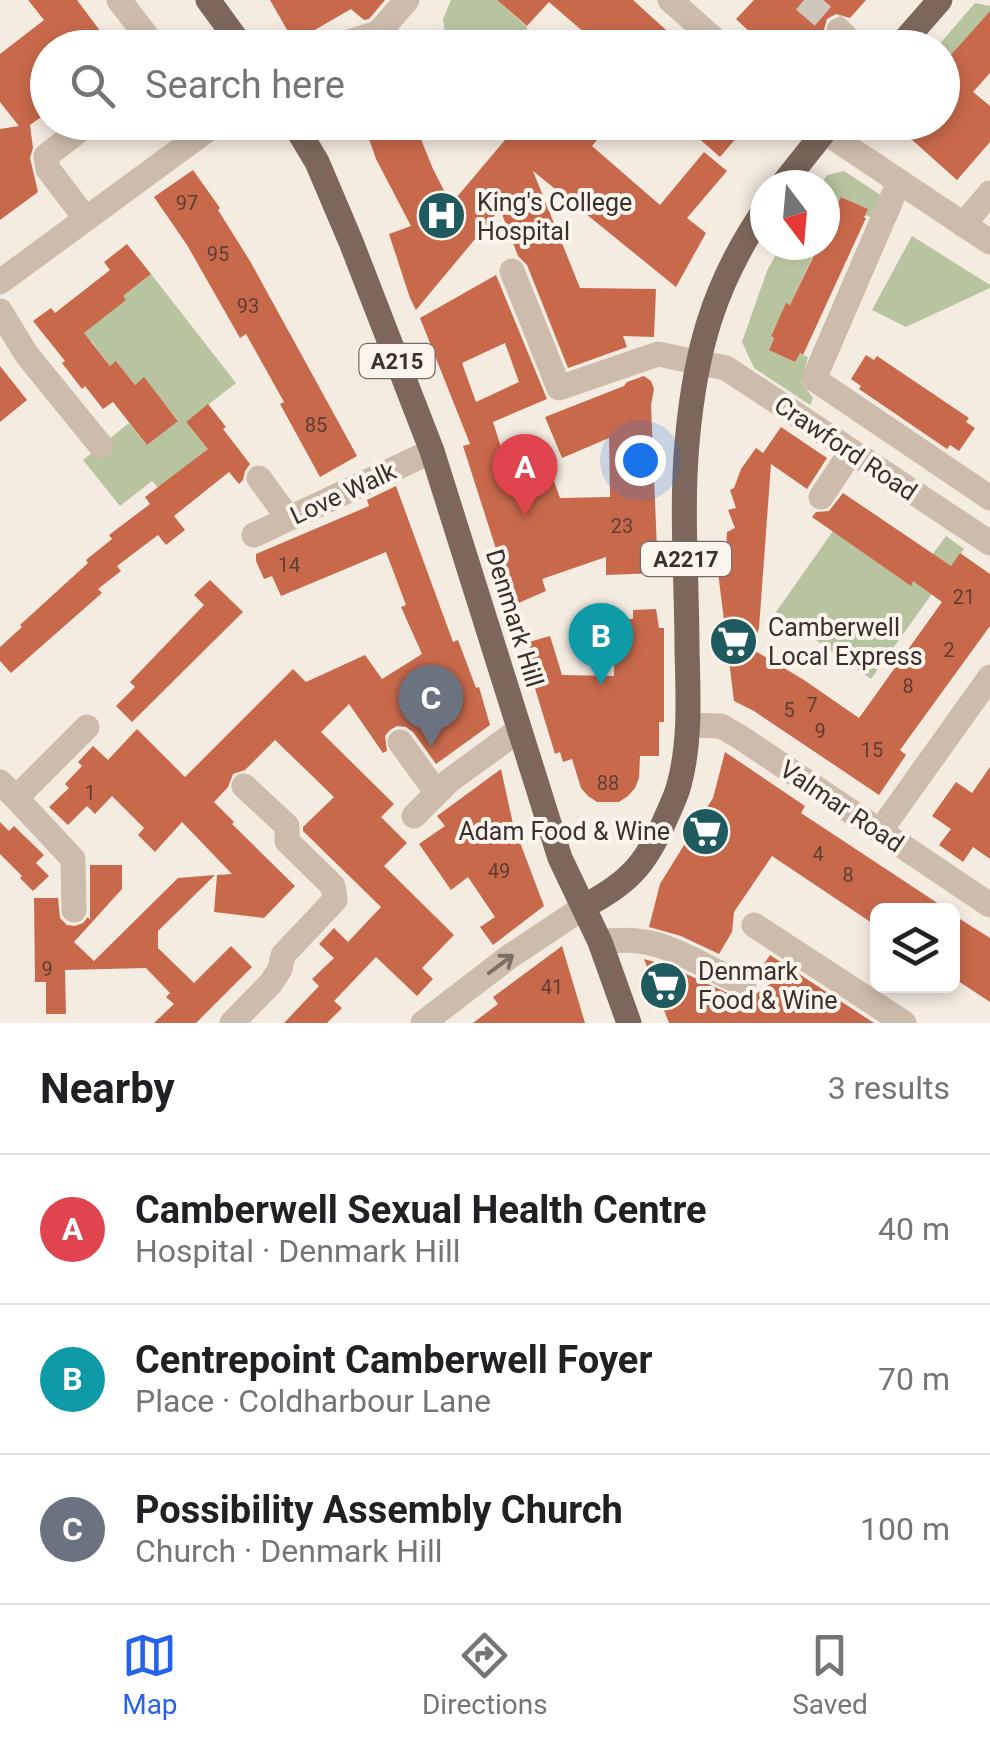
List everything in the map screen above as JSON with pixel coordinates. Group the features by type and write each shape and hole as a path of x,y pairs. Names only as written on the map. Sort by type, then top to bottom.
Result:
{"main road":[{"path":"208,0 230,30"},
{"path":"914,30 940,0"},
{"name":"Denmark Hill","path":"304,140 352,242 432,451 560,858 600,942 629,1023"},
{"path":"792,170 812,140"},
{"name":"A2217","path":"584,906 620,885 637,868 659,833 679,787 688,725 686,446 698,362 715,300 750,230"}],"street":[{"path":"119,0 142,30"},
{"path":"381,30 406,0"},
{"path":"670,0 704,30"},
{"path":"67,140 46,156 48,169 86,219"},
{"path":"0,282 194,140"},
{"path":"842,140 990,242"},
{"path":"899,182 814,379 990,498"},
{"path":"963,224 990,193"},
{"name":"Crawford Road","path":"512,270 559,388 658,354 726,368 990,543"},
{"path":"0,311 27,354 100,446"},
{"name":"Love Walk","path":"254,535 432,451"},
{"path":"821,497 851,452"},
{"path":"259,478 289,519"},
{"path":"880,831 990,677"},
{"name":"Valmar Road","path":"688,725 721,726 990,905"},
{"path":"74,910 73,859 8,790 87,727"},
{"path":"414,816 437,793 518,730"},
{"path":"400,742 437,793"},
{"path":"232,1023 271,983 283,954 335,900 333,886 286,841 287,826 244,786"},
{"path":"423,1023 584,906"},
{"path":"754,925 904,1023"},
{"path":"600,942 626,938 652,942 744,984"}],"green space":[{"path":"451,0 497,0 527,27 445,30 443,19"},
{"path":"975,3 990,6 990,11 960,45 960,30 952,30"},
{"path":"840,172 885,198 875,219 865,215 867,209 842,197 840,201"},
{"path":"912,236 990,288 906,327 872,310"},
{"path":"773,260 811,260 771,335 774,338 769,349 795,362 799,353 808,357 801,382 813,398 810,405 754,368 742,342"},
{"path":"151,274 236,383 186,422 210,447 159,489 152,481 120,506 83,460 129,423 147,445 178,420 144,378 135,385 117,362 110,366 91,341 75,340"},
{"path":"833,531 910,585 946,536 964,549 871,679 776,612"}],"building":[{"path":"28,0 77,0 100,30 31,30 44,20"},
{"path":"270,0 385,0 369,19 364,20 351,9 315,30 287,30"},
{"path":"497,0 633,0 666,30 581,30 549,2 527,26"},
{"path":"754,0 866,0 850,18 836,14 827,19 824,30 748,30 736,19"},
{"path":"990,11 990,73 973,92 990,106 990,142 957,180 912,140 960,140 960,45"},
{"path":"30,31 30,158 38,192 0,220 0,129 19,126 0,102 0,54"},
{"path":"369,140 421,140 451,204 505,140 597,140 592,146 660,205 704,152 727,171 687,218 706,233 676,287 533,171 580,288 656,289 654,337 623,336 627,347 568,368 500,209 416,310 389,234 411,226"},
{"path":"701,140 735,140 720,157"},
{"path":"193,170 220,208 357,456 320,477 246,334 240,338 187,245 154,197"},
{"path":"840,199 868,209 866,218 803,355 800,353 795,362 769,350 774,338 771,336 812,260 840,260"},
{"path":"127,244 151,274 84,333 110,366 116,361 135,385 144,377 178,421 147,445 113,402 103,409 85,386 82,389 33,321 51,308 55,313 110,270 104,262"},
{"path":"496,275 547,399 493,422 516,494 554,481 560,498 610,497 609,438 562,458 545,417 644,376 651,381 658,573 606,575 606,557 542,579 546,591 514,605 463,446 470,444 420,318","holes":["505,343 519,382 476,402 462,363"]},
{"path":"866,355 874,360 877,356 969,418 966,422 975,428 959,451 950,445 947,449 859,389 861,386 851,379"},
{"path":"0,366 27,400 0,422"},
{"path":"208,404 250,464 243,480 239,484 229,472 174,516 185,530 166,545 158,535 117,566 121,571 98,589 102,593 11,673 0,661 0,647 112,539 109,535 150,504 145,497 208,449 186,422"},
{"path":"781,427 827,458 807,489 771,464 759,628 752,649 859,718 942,602 913,581 911,586 812,517 816,512 829,511 843,493 951,566 960,553 990,574 990,626 900,750 906,755 879,795 734,701 718,572 725,571 727,532 735,528 728,510 736,508 730,490 756,448 763,453"},
{"path":"396,486 453,642 458,640 476,688 479,687 490,725 436,764 406,727 390,730 385,736 387,751 383,753 349,704 321,732 394,804 381,817 407,843 384,866 454,935 422,968 433,979 417,996 376,957 334,1001 342,1008 327,1023 284,1023 319,986 312,979 334,958 319,944 334,928 348,942 381,907 303,831 334,797 275,740 245,770 233,774 228,787 214,802 295,886 264,918 214,912 217,875 232,874 182,822 155,852 138,835 144,828 112,796 95,814 87,806 68,825 49,807 69,788 65,784 82,766 78,762 93,746 108,760 137,729 185,777 293,669 306,682 365,655 382,679 422,654 401,607 406,605 386,552 281,596 272,576 264,579 256,561 256,554 369,506 367,500"},
{"path":"210,580 243,612 132,722 116,706 135,687 130,682 204,605 194,595"},
{"path":"656,609 659,628 664,628 664,722 659,722 659,756 640,756 639,778 628,796 619,802 597,802 581,788 572,759 563,762 560,752 555,754 527,662 531,661 529,642 550,636 562,675 614,676 615,629 619,628 619,619 633,619 633,610"},
{"path":"725,752 805,806 801,813 937,903 870,903 870,922 772,856 734,912 732,932 719,954 681,936 649,927 660,884 713,798"},
{"path":"990,767 990,859 973,847 963,862 939,845 951,829 932,816 956,782 972,793"},
{"path":"501,769 513,824 544,906 493,945 480,927 495,917 468,877 451,890 419,844 445,826 437,816"},
{"path":"0,822 9,831 14,826 44,855 36,863 49,876 33,891 0,854"},
{"path":"90,865 122,865 122,889 74,942 94,961 178,878 215,875 158,931 158,948 194,983 231,946 252,967 196,1023 154,1023 174,1004 166,997 170,993 146,968 65,970 66,1014 46,1014 46,982 35,982 34,898 58,898 60,918 67,925 83,923 88,917 90,920"},
{"path":"960,919 990,938 990,1002 960,982"},
{"path":"562,946 585,1023 473,1023 498,1004 493,997"},
{"path":"770,955 874,1023 669,1023 644,959 669,966 745,1001 776,980 760,970"}],"tunnel":[{"path":"804,0 839,30"}],"place":[{"name":"King's College Hospital","path":"442,216"},
{"name":"Camberwell Sexual Health Centre","path":"525,516"},
{"name":"Camberwell Local Express","path":"733,641"},
{"name":"Centrepoint Camberwell Foyer","path":"601,685"},
{"name":"Possibility Assembly Church","path":"431,747"},
{"name":"Adam Food & Wine","path":"705,831"},
{"name":"Denmark Food & Wine","path":"663,985"}]}
